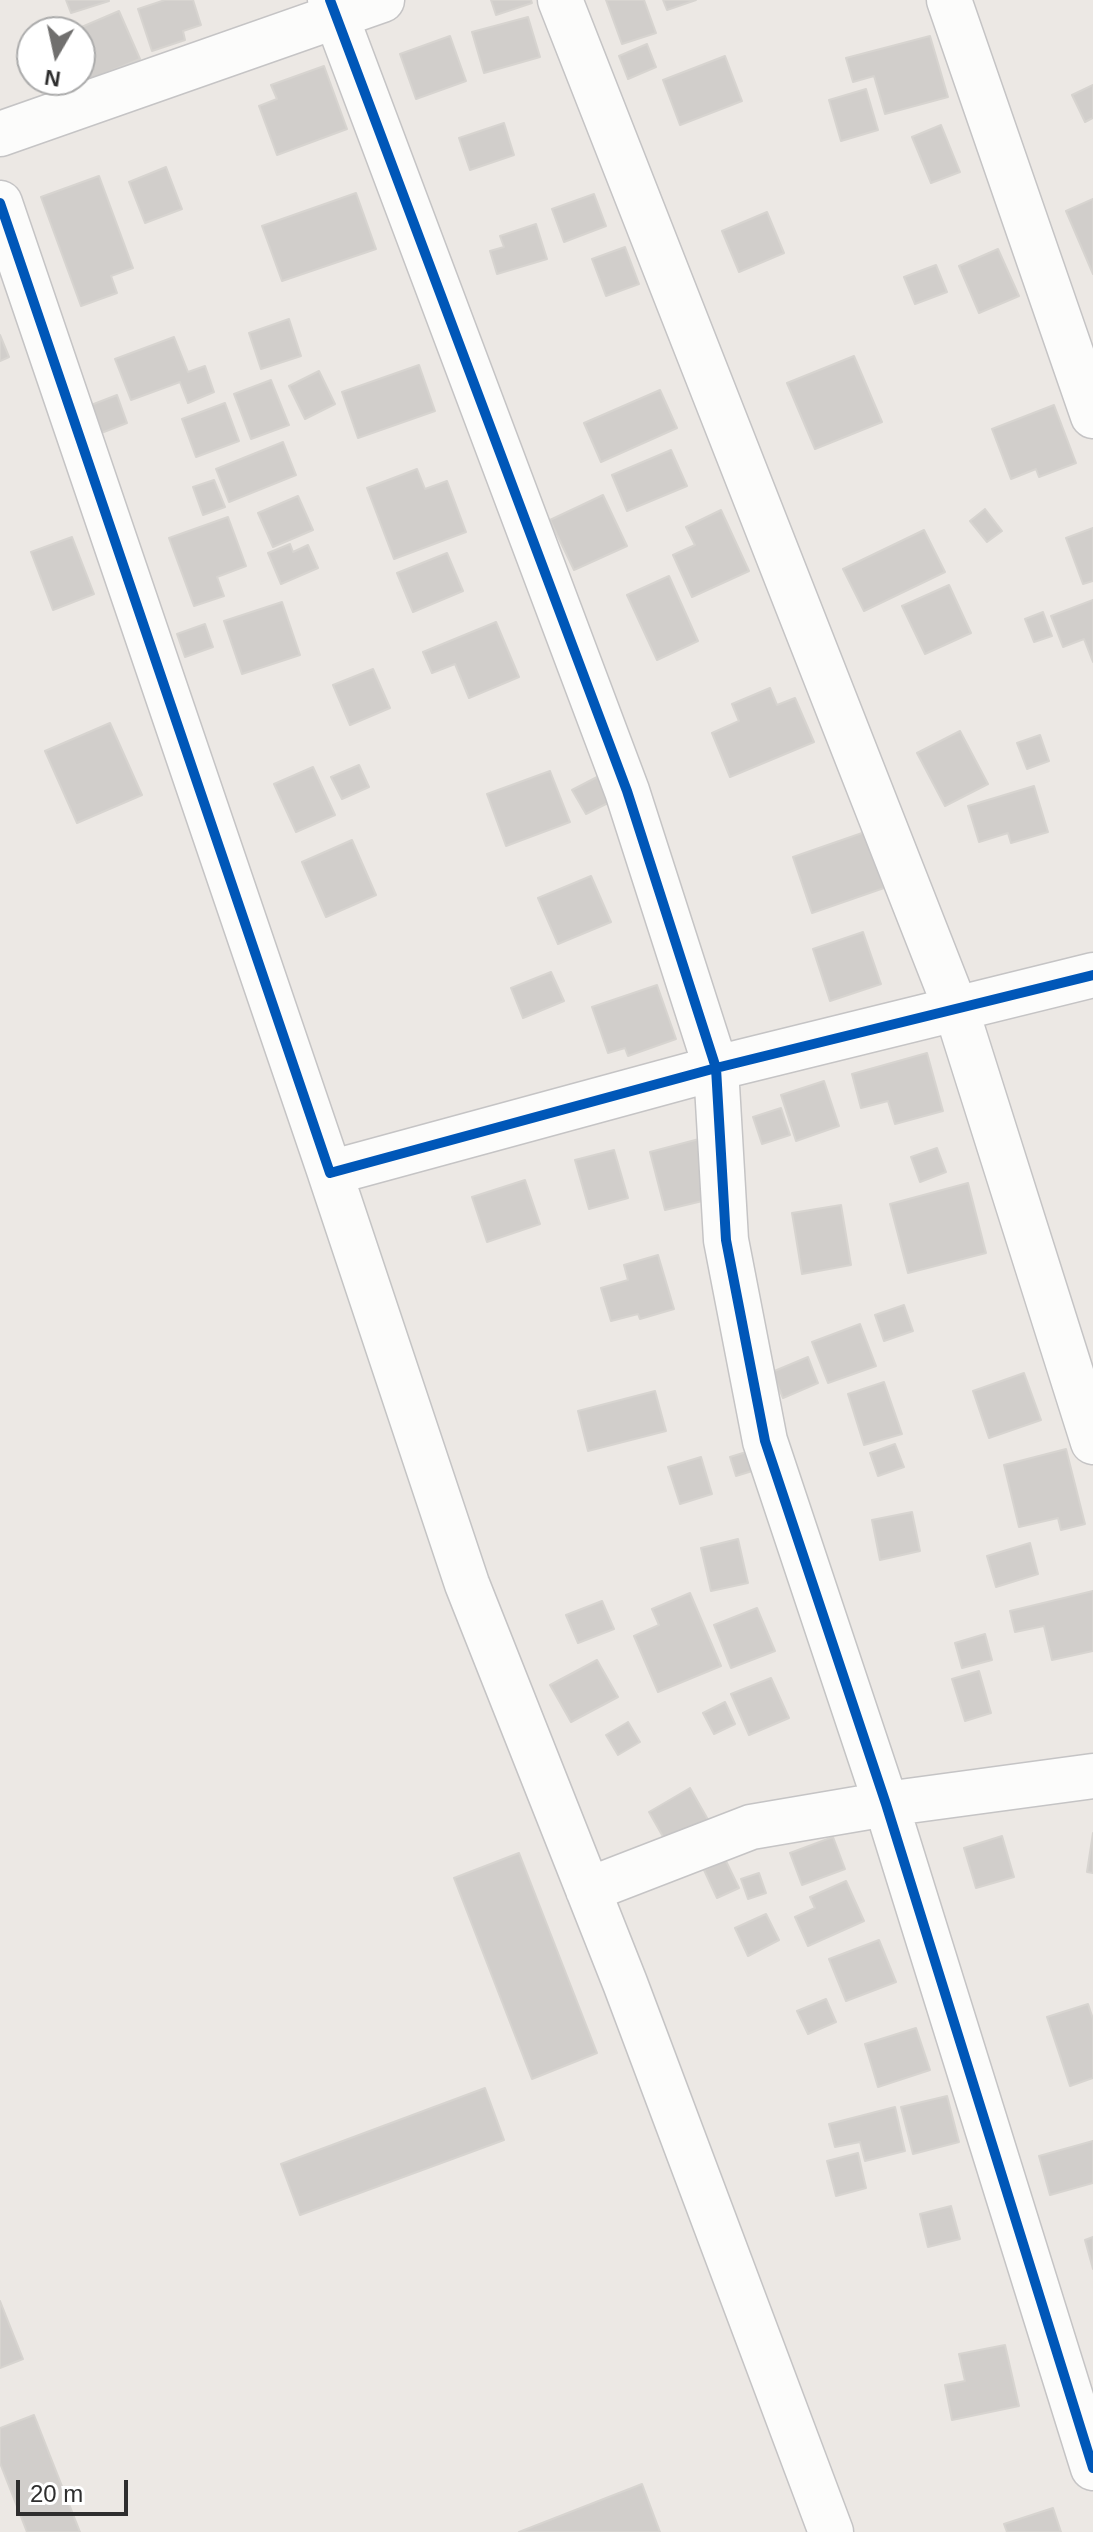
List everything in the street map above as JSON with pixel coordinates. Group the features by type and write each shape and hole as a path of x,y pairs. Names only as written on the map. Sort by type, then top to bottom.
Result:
{"street":[{"path":"0,134 333,8 382,0"},
{"path":"560,0 956,1009 1093,1442"},
{"path":"949,0 1093,416"},
{"path":"333,8 627,791 716,1068 726,1240 765,1441 886,1804 1093,2468"},
{"path":"0,203 467,1584 588,1890 831,2532"},
{"path":"330,1173 716,1068 1093,975"},
{"path":"588,1890 751,1827 886,1804 1093,1776"}],"building":[{"path":"66,0 108,0 109,1 71,13"},
{"path":"165,0 193,0 201,25 183,31 185,40 152,51 138,9"},
{"path":"491,0 531,0 532,3 496,15"},
{"path":"606,0 644,0 656,33 622,44"},
{"path":"663,0 696,0 667,10"},
{"path":"119,11 140,59 96,77 96,21"},
{"path":"528,17 540,57 484,73 472,32"},
{"path":"450,36 466,81 416,99 400,54"},
{"path":"930,36 948,97 885,114 874,76 853,82 846,58"},
{"path":"647,44 656,67 628,79 619,56"},
{"path":"725,56 742,101 680,125 663,80"},
{"path":"324,66 347,129 277,155 259,106 277,99 271,85"},
{"path":"1093,85 1093,118 1085,122 1072,95"},
{"path":"866,89 878,130 841,141 829,100"},
{"path":"504,123 514,155 470,170 459,138"},
{"path":"941,125 960,172 931,183 912,137"},
{"path":"166,167 182,209 145,223 129,182"},
{"path":"99,176 133,268 111,276 117,293 81,306 41,197"},
{"path":"356,193 376,249 282,281 262,226"},
{"path":"594,194 606,226 564,242 552,209"},
{"path":"1093,199 1093,274 1066,211"},
{"path":"767,212 784,253 739,272 722,231"},
{"path":"536,224 547,259 497,274 490,251 504,247 500,236"},
{"path":"625,247 639,284 606,296 592,259"},
{"path":"998,249 1019,296 979,313 959,266"},
{"path":"936,265 947,292 915,304 904,277"},
{"path":"289,319 301,356 261,369 249,333"},
{"path":"0,335 9,357 0,361"},
{"path":"174,337 188,372 205,366 214,392 188,403 180,382 131,400 115,359"},
{"path":"854,356 882,422 815,449 787,383"},
{"path":"419,365 435,411 358,438 342,392"},
{"path":"319,371 335,404 305,419 289,386"},
{"path":"271,380 289,425 251,439 234,394"},
{"path":"660,390 677,428 601,462 584,423"},
{"path":"117,395 127,423 96,435 86,407"},
{"path":"225,403 239,441 196,457 182,419"},
{"path":"1054,405 1076,463 1039,477 1036,469 1011,479 992,429"},
{"path":"283,442 296,475 229,502 216,469"},
{"path":"671,450 687,486 627,511 612,475"},
{"path":"417,469 425,489 447,481 466,532 394,559 367,488"},
{"path":"214,480 225,507 203,515 193,487"},
{"path":"603,495 627,546 574,570 550,520"},
{"path":"298,496 313,530 273,547 258,513"},
{"path":"985,509 1002,531 987,542 970,521"},
{"path":"721,510 749,571 692,597 673,555 695,545 686,527"},
{"path":"228,517 246,566 217,577 224,596 194,606 169,538"},
{"path":"1093,528 1093,581 1083,584 1066,538"},
{"path":"924,530 945,572 864,611 843,569"},
{"path":"72,537 94,594 53,610 31,552"},
{"path":"290,544 293,552 308,545 318,568 281,584 268,553"},
{"path":"447,553 463,591 413,612 397,573"},
{"path":"669,576 698,641 657,660 627,595"},
{"path":"949,585 971,633 925,654 902,606"},
{"path":"1093,600 1093,662 1084,639 1063,647 1051,616"},
{"path":"282,602 300,655 242,674 224,621"},
{"path":"1043,612 1052,636 1034,642 1025,619"},
{"path":"496,622 519,677 469,698 455,664 432,673 423,652"},
{"path":"205,624 213,647 185,657 177,634"},
{"path":"373,669 390,708 350,725 333,685"},
{"path":"770,688 777,705 795,698 814,742 730,777 712,733 739,721 732,704"},
{"path":"110,723 142,795 77,823 45,751"},
{"path":"960,731 988,784 945,806 917,753"},
{"path":"1040,735 1049,761 1027,769 1017,743"},
{"path":"359,765 369,787 342,799 331,777"},
{"path":"313,767 335,815 296,832 274,784"},
{"path":"550,771 570,822 506,846 487,794"},
{"path":"599,776 612,801 586,814 572,790"},
{"path":"1034,786 1048,832 1011,843 1008,833 979,842 968,806"},
{"path":"865,832 884,888 812,913 793,857"},
{"path":"352,840 376,895 326,917 302,862"},
{"path":"591,876 611,922 558,944 538,898"},
{"path":"863,932 881,984 830,1001 813,949"},
{"path":"551,972 564,1001 523,1018 511,988"},
{"path":"657,985 676,1039 628,1056 625,1048 608,1053 592,1007"},
{"path":"927,1053 943,1111 895,1124 888,1101 861,1108 852,1074"},
{"path":"824,1081 839,1126 796,1141 781,1095"},
{"path":"781,1108 790,1135 762,1144 753,1117"},
{"path":"699,1139 715,1198 665,1210 650,1152"},
{"path":"937,1148 946,1172 920,1182 911,1157"},
{"path":"614,1150 628,1198 589,1209 575,1160"},
{"path":"525,1180 540,1224 487,1242 472,1197"},
{"path":"968,1183 986,1253 908,1273 890,1204"},
{"path":"841,1205 851,1265 802,1274 792,1213"},
{"path":"658,1255 674,1309 640,1319 638,1314 611,1321 601,1288 628,1280 624,1265"},
{"path":"904,1305 913,1331 884,1341 875,1315"},
{"path":"860,1324 876,1366 828,1383 812,1342"},
{"path":"808,1357 818,1383 783,1398 772,1372"},
{"path":"1024,1373 1041,1420 989,1438 973,1391"},
{"path":"884,1382 902,1434 864,1445 848,1394"},
{"path":"655,1391 666,1431 588,1451 578,1411"},
{"path":"895,1444 904,1467 878,1476 870,1453"},
{"path":"756,1449 762,1468 736,1476 730,1457"},
{"path":"1066,1449 1085,1524 1061,1530 1058,1518 1019,1527 1004,1465"},
{"path":"701,1457 712,1494 680,1504 668,1467"},
{"path":"912,1512 920,1551 880,1560 872,1520"},
{"path":"738,1539 748,1583 711,1591 701,1548"},
{"path":"1030,1543 1038,1574 996,1587 987,1556"},
{"path":"1093,1591 1093,1651 1052,1660 1044,1626 1015,1632 1010,1611"},
{"path":"690,1593 721,1666 658,1692 634,1636 659,1625 652,1609"},
{"path":"602,1601 614,1629 578,1643 566,1615"},
{"path":"757,1608 775,1651 731,1668 714,1625"},
{"path":"985,1634 992,1660 962,1668 955,1643"},
{"path":"597,1660 618,1697 571,1722 550,1685"},
{"path":"979,1671 991,1713 965,1721 952,1679"},
{"path":"771,1678 789,1718 749,1735 731,1694"},
{"path":"725,1702 735,1724 714,1734 703,1713"},
{"path":"628,1722 640,1742 618,1755 606,1735"},
{"path":"690,1788 711,1825 670,1849 649,1812"},
{"path":"1093,1833 1093,1873 1087,1872"},
{"path":"1002,1836 1014,1877 976,1888 964,1848"},
{"path":"833,1837 845,1869 802,1885 790,1853"},
{"path":"519,1853 597,2053 532,2079 454,1878"},
{"path":"725,1859 739,1888 717,1898 704,1870"},
{"path":"759,1873 766,1893 748,1899 741,1879"},
{"path":"846,1881 864,1921 808,1946 795,1917 815,1908 810,1897"},
{"path":"766,1914 779,1940 748,1956 735,1928"},
{"path":"879,1940 896,1982 846,2001 829,1959"},
{"path":"826,1999 836,2022 808,2034 797,2011"},
{"path":"1088,2004 1093,2019 1093,2078 1070,2086 1047,2017"},
{"path":"916,2028 930,2070 878,2087 865,2044"},
{"path":"485,2088 504,2140 300,2215 281,2164"},
{"path":"947,2096 959,2142 913,2154 901,2107"},
{"path":"895,2107 905,2151 865,2161 860,2142 835,2147 829,2124"},
{"path":"1093,2141 1093,2183 1050,2195 1039,2156"},
{"path":"858,2153 866,2188 836,2196 827,2161"},
{"path":"951,2206 960,2239 928,2247 920,2214"},
{"path":"1093,2237 1093,2269 1085,2240"},
{"path":"0,2301 23,2359 0,2368"},
{"path":"1005,2345 1019,2406 952,2420 945,2385 965,2381 959,2354"},
{"path":"34,2415 80,2532 27,2532 0,2463 0,2428"},
{"path":"642,2484 660,2532 519,2532"},
{"path":"1053,2508 1061,2532 1007,2532 1004,2524"}],"cycle path":[{"path":"330,0 627,791 716,1068 726,1240 765,1441 886,1804 1093,2468"},
{"path":"0,203 330,1173 716,1068 1093,975"}]}
